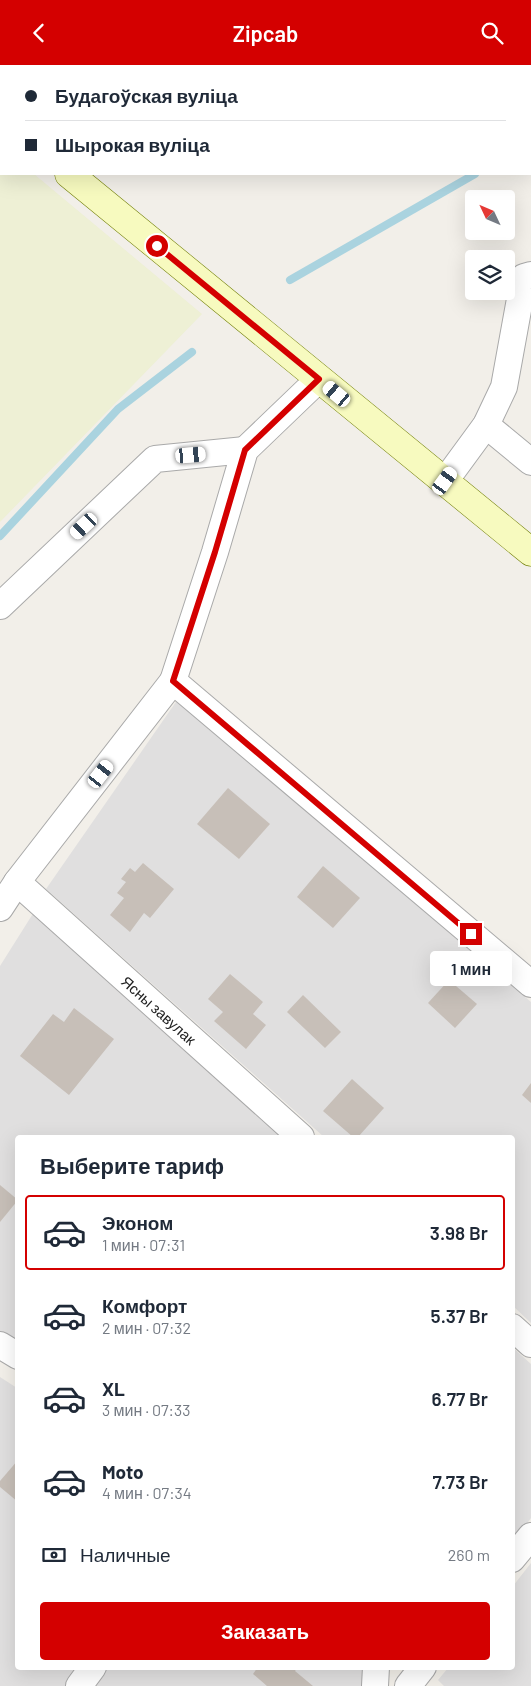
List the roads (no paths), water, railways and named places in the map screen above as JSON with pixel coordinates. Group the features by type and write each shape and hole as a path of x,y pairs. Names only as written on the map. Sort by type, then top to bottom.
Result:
{"street":[{"path":"70,175 531,552"},
{"path":"445,481 486,425 504,387 524,277 531,275"},
{"path":"0,908 17,882 173,681 215,552 245,450 319,379"},
{"path":"486,425 531,462"},
{"path":"0,606 155,459 245,450"},
{"path":"173,681 531,984"},
{"name":"Ясны завулак","path":"17,882 299,1135"},
{"path":"515,1330 531,1344"},
{"path":"0,1345 15,1353"},
{"path":"515,1555 531,1536"},
{"path":"79,1686 91,1670"},
{"path":"375,1686 376,1670"},
{"path":"408,1686 421,1670"}],"waterway":[{"path":"290,280 473,175"},
{"path":"0,536 118,409 192,352"}]}
